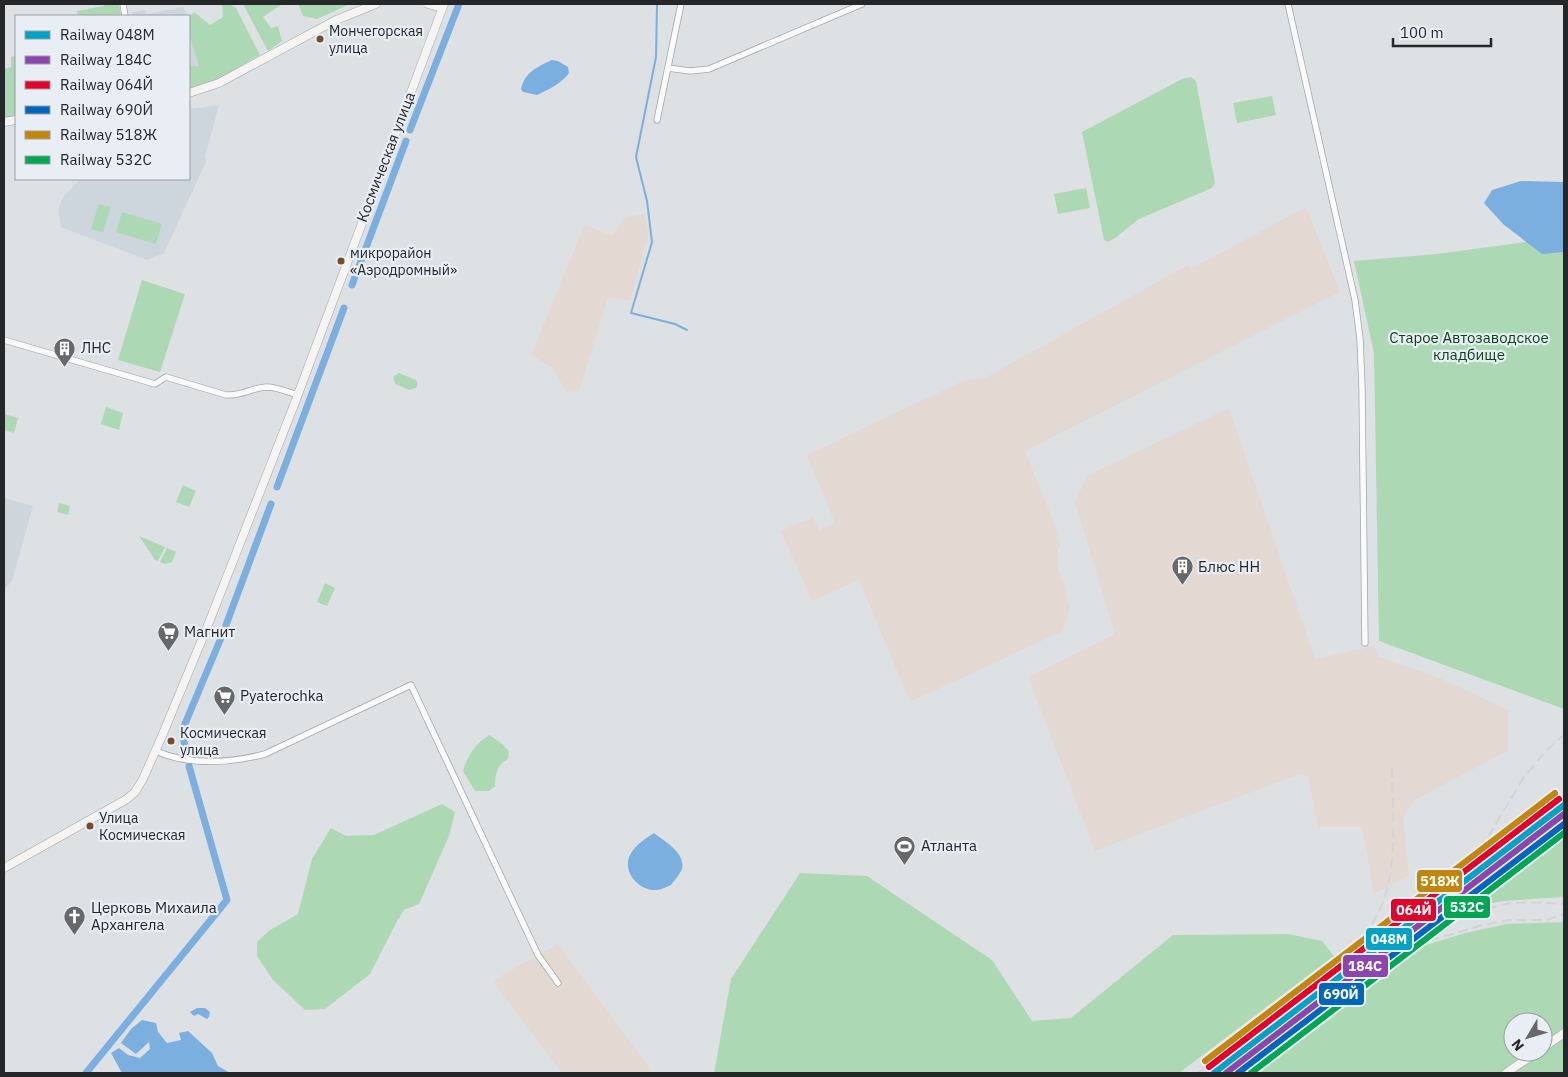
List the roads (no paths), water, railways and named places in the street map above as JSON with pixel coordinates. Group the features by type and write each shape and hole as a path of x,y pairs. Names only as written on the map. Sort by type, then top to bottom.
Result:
{"street":[{"path":"190,92 219,83 336,20 376,4"},
{"path":"428,4 443,6"},
{"path":"657,120 682,4"},
{"path":"668,68 690,71 709,69 862,4"},
{"path":"1288,4 1355,300 1360,339 1365,643"},
{"name":"Космическая улица","path":"156,750 208,625 298,395 443,6"},
{"path":"4,340 154,384 166,377 226,396 236,396 254,389 266,387 277,388 298,395"},
{"path":"4,868 127,799 138,788 156,750 172,757 204,761 246,759 265,754 411,685 538,955 558,983"},
{"path":"1553,1041 1564,1033"},
{"path":"1506,1073 1522,1062"}],"water":[{"path":"552,60 568,67 569,73 566,77 537,95 523,92 521,89 525,78 537,68"},
{"path":"1521,181 1564,182 1564,252 1542,254 1503,224 1484,203 1492,190"},
{"path":"654,833 678,853 682,863 681,871 671,885 656,890 638,884 633,879 628,867 632,851 640,842"},
{"path":"197,1008 205,1008 210,1012 209,1017 207,1019 198,1014 194,1016 190,1012"},
{"path":"142,1020 156,1023 158,1032 167,1043 181,1040 179,1033 188,1031 212,1053 218,1066 230,1073 122,1073 111,1053 119,1048 128,1055 140,1058 150,1049 149,1042 136,1054 121,1043 131,1029"}],"waterway":[{"path":"410,130 459,4"},
{"path":"657,4 656,57 636,157 647,201 652,242 631,313 675,324 687,330"},
{"path":"352,285 406,141"},
{"path":"277,487 344,308"},
{"path":"226,625 271,504"},
{"path":"186,752 182,731 221,638"},
{"path":"86,1073 227,900 189,766"}],"railway":[{"path":"1198,1073 1415,907 1459,871 1488,837 1524,777 1546,751 1564,735"},
{"path":"1354,948 1375,919 1388,884 1393,851 1392,766"},
{"path":"1379,960 1401,944 1425,932 1495,907 1506,904 1535,902 1564,904"},
{"path":"1230,1073 1344,988 1394,957 1425,942 1483,925 1509,920 1547,920 1564,914"}],"rail line":[{"name":"518Ж","path":"1205,1061 1555,793"},
{"name":"064Й","path":"1209,1067 1559,799"},
{"name":"048М","path":"1214,1073 1564,805"},
{"name":"184С","path":"1226,1073 1564,814"},
{"name":"690Й","path":"1238,1073 1564,824"},
{"name":"532С","path":"1251,1073 1564,833"}],"place":[{"name":"Мончегорская улица","path":"320,39"},
{"name":"микрорайон «Аэродромный»","path":"341,261"},
{"name":"ЛНС","path":"65,367"},
{"name":"Блюс НН","path":"1182,586"},
{"name":"Магнит","path":"168,651"},
{"name":"Pyaterochka","path":"224,715"},
{"name":"Космическая улица","path":"171,741"},
{"name":"Улица Космическая","path":"90,826"},
{"name":"Атланта","path":"905,865"},
{"name":"Церковь Михаила Архангела","path":"75,936"}],"park label":[{"name":"Старое Автозаводское кладбище","path":"1469,346"}]}
